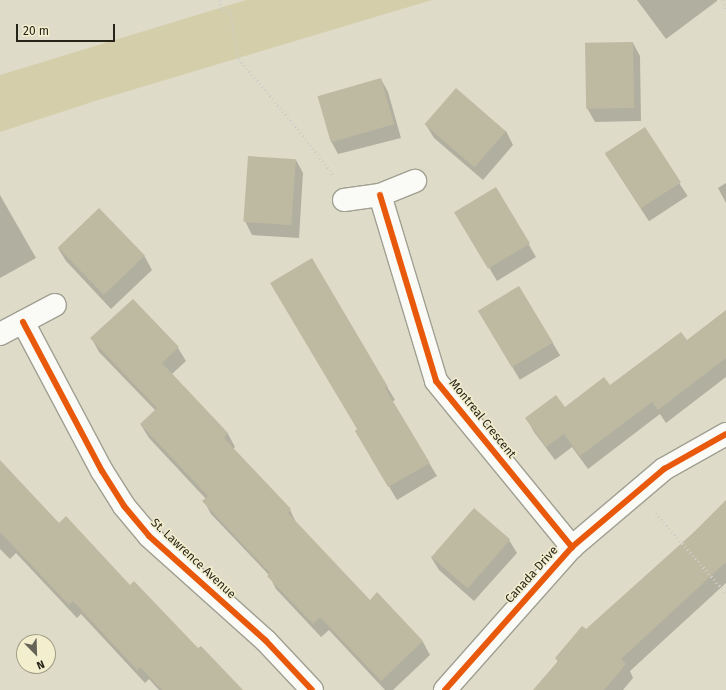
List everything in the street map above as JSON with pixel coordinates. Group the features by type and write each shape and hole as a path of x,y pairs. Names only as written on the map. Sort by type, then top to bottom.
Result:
{"street":[{"path":"348,199 380,195 415,181"},
{"name":"Montreal Crescent","path":"380,195 436,381 572,547"},
{"path":"0,334 55,305"},
{"name":"St. Lawrence Avenue","path":"23,322 102,471 124,506 148,536 266,641 312,690"},
{"name":"Canada Drive","path":"445,690 572,547 664,469 726,434"}],"path":[{"path":"220,0 222,10 230,10 239,59 293,123 348,199"},
{"path":"723,0 726,11"},
{"path":"637,491 726,593"}],"shaded area":[{"path":"246,0 432,0 95,101 0,132 0,75"}],"building":[{"path":"633,42 634,108 586,109 585,43"},
{"path":"381,78 394,124 331,142 318,96"},
{"path":"456,88 506,131 474,168 425,124"},
{"path":"645,127 681,182 641,208 605,153"},
{"path":"248,156 296,159 291,225 243,222"},
{"path":"496,187 530,244 488,269 454,212"},
{"path":"99,208 145,255 104,295 58,248"},
{"path":"312,258 388,387 385,388 430,463 388,487 355,431 357,429 270,283"},
{"path":"519,286 553,343 512,367 478,311"},
{"path":"133,299 179,347 162,363 228,433 224,438 291,509 288,513 370,600 377,592 423,641 381,681 320,617 313,624 267,576 270,573 202,501 208,496 140,424 157,408 90,338"},
{"path":"726,310 726,358 658,410 652,402 580,456 564,434 546,447 525,418 556,395 565,407 604,377 610,385 681,332 687,340"},
{"path":"0,460 59,523 66,516 130,585 134,581 198,648 201,646 243,690 162,690 140,667 137,670 73,601 69,605 0,532"},
{"path":"726,500 726,562 621,659 626,664 604,690 533,690 558,661 555,658 582,626 586,629 694,532"},
{"path":"474,508 510,539 468,589 431,557"}],"cycle path":[{"path":"380,195 436,381 572,547"},
{"path":"23,322 102,471 124,506 149,536 266,641 312,690"},
{"path":"445,690 572,547 664,469 726,434"}]}
